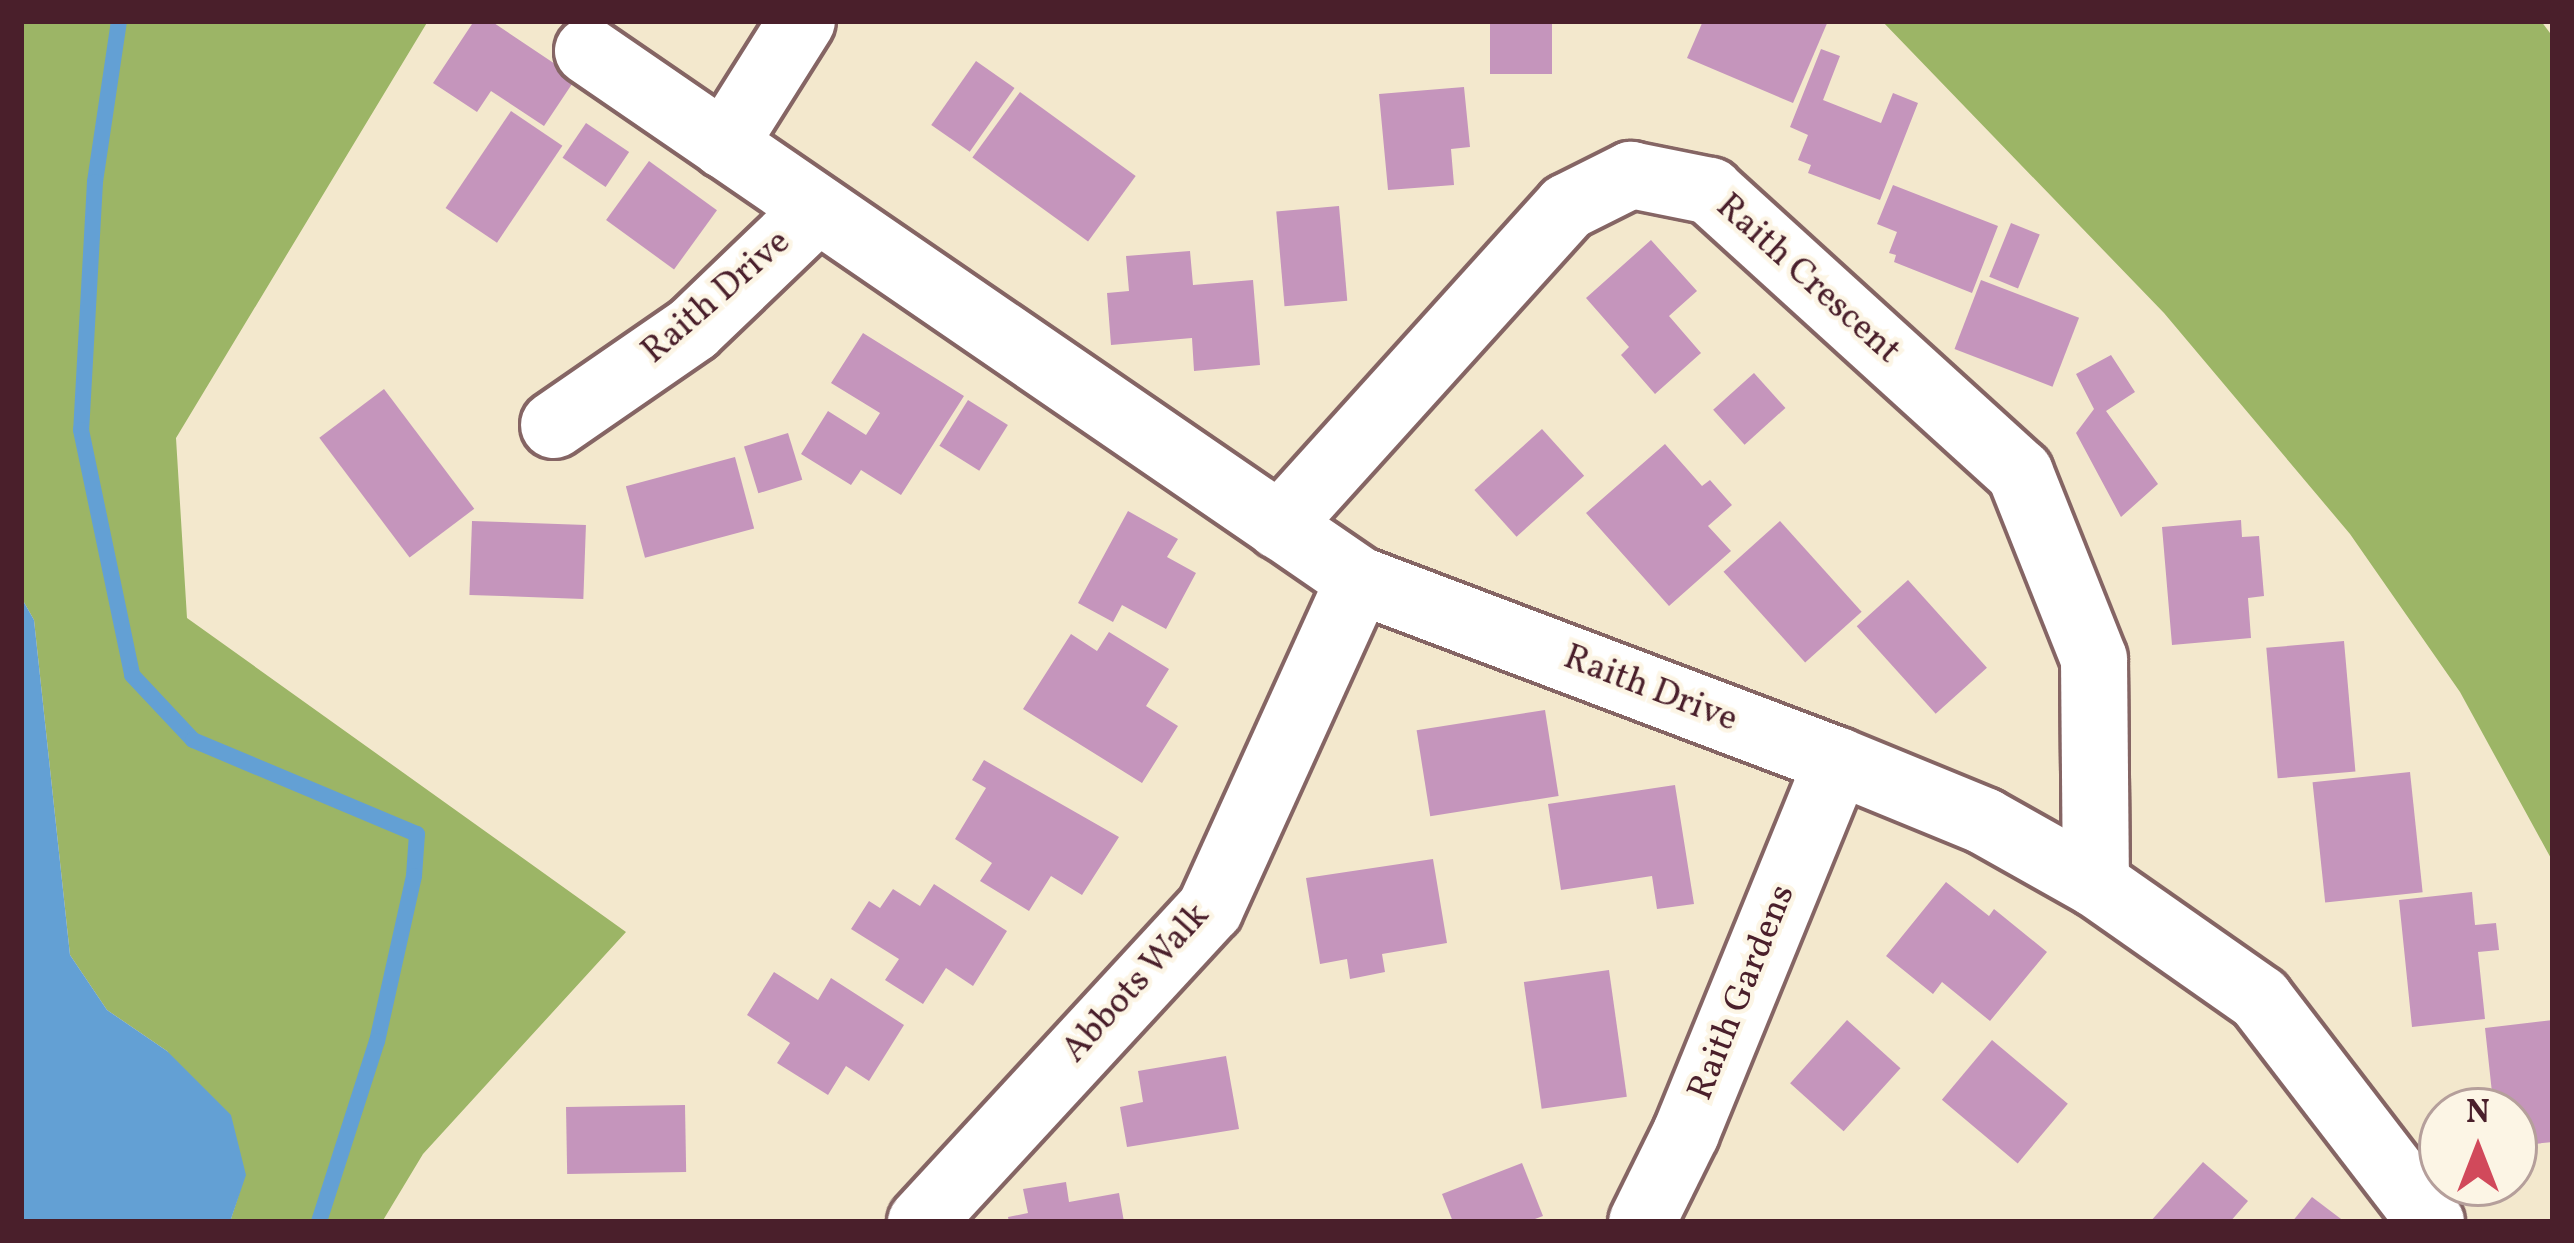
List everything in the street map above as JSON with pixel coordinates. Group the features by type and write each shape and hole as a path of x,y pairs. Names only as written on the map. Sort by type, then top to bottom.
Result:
{"street":[{"path":"724,145 802,21"},
{"name":"Raith Drive","path":"588,51 1359,580 1984,821 2096,884 2260,999 2431,1222"},
{"name":"Raith Crescent","path":"1279,526 1567,207 1631,175 1710,191 2020,473 2094,659 2096,884"},
{"name":"Raith Drive","path":"554,425 693,329 818,209"},
{"name":"Abbots Walk","path":"921,1222 1210,909 1359,580"},
{"name":"Raith Gardens","path":"1642,1222 1686,1133 1838,761"}],"green space":[{"path":"21,21 428,21 176,438 187,618 626,932 423,1154 382,1222 230,1222 245,1175 167,1051 107,1010 70,955 34,620 21,597"},
{"path":"1882,21 2541,21 2553,37 2553,862 2460,692 2350,534 2164,313"}],"water":[{"path":"21,597 34,620 70,955 107,1010 167,1051 231,1115 246,1175 230,1222 21,1222"}],"building":[{"path":"474,21 491,21 576,78 544,126 491,91 477,112 433,83"},
{"path":"1490,21 1552,21 1552,74 1490,74"},
{"path":"1703,21 1828,21 1793,103 1687,58"},
{"path":"1821,49 1840,56 1823,100 1881,123 1893,93 1918,103 1880,200 1808,173 1811,165 1798,160 1808,135 1790,127"},
{"path":"976,61 1015,88 970,152 931,125"},
{"path":"1464,87 1470,147 1451,149 1454,185 1388,190 1379,94"},
{"path":"1020,92 1136,176 1088,242 972,158"},
{"path":"511,111 562,146 497,243 446,208"},
{"path":"586,123 629,152 606,187 563,158"},
{"path":"649,161 717,210 674,269 606,220"},
{"path":"1893,185 1998,226 1972,293 1894,262 1896,255 1889,253 1897,232 1877,224"},
{"path":"1339,206 1347,301 1285,306 1276,211"},
{"path":"2011,223 2040,235 2018,288 1989,277"},
{"path":"1651,240 1697,291 1669,316 1701,353 1655,394 1621,355 1629,347 1586,298"},
{"path":"1190,251 1193,285 1253,280 1260,365 1194,371 1192,338 1111,345 1107,293 1129,291 1126,256"},
{"path":"1981,280 2079,318 2053,387 1954,349"},
{"path":"863,333 964,396 901,495 861,470 851,485 801,454 828,411 866,435 880,413 831,383"},
{"path":"2111,355 2135,392 2106,411 2158,484 2121,517 2076,433 2094,409 2076,374"},
{"path":"1754,373 1785,408 1745,445 1713,410"},
{"path":"384,389 474,509 410,558 319,438"},
{"path":"968,400 1008,425 979,471 939,446"},
{"path":"1542,429 1584,476 1517,537 1474,490"},
{"path":"788,433 802,480 758,493 744,446"},
{"path":"1665,444 1702,486 1710,480 1732,505 1708,526 1731,551 1669,606 1586,513"},
{"path":"735,457 754,528 645,558 626,486"},
{"path":"1128,511 1178,539 1167,557 1196,573 1166,629 1122,605 1113,622 1078,603"},
{"path":"2241,520 2242,537 2259,536 2264,596 2248,598 2251,638 2172,645 2162,527"},
{"path":"472,521 586,525 583,599 469,595"},
{"path":"1780,521 1862,612 1805,663 1724,572"},
{"path":"1908,580 1987,668 1936,714 1857,626"},
{"path":"1109,632 1169,669 1146,706 1178,726 1142,783 1023,709 1071,634 1097,651"},
{"path":"2344,641 2355,772 2278,778 2266,648"},
{"path":"1545,710 1559,796 1430,816 1417,730"},
{"path":"984,760 1119,837 1082,895 1051,876 1029,911 980,881 992,863 955,839 986,788 972,780"},
{"path":"2410,772 2423,892 2325,903 2313,782"},
{"path":"1675,785 1694,904 1657,909 1652,876 1561,890 1548,804"},
{"path":"1433,859 1447,943 1382,954 1385,972 1350,979 1347,959 1320,964 1306,878"},
{"path":"1946,882 1989,916 1994,909 2047,952 1990,1021 1942,982 1933,994 1886,956"},
{"path":"934,884 1007,931 973,986 946,968 923,1004 885,980 899,959 851,929 869,901 880,908 893,889 920,906"},
{"path":"2472,892 2475,925 2496,923 2499,950 2478,952 2485,1019 2412,1027 2399,900"},
{"path":"1609,970 1627,1097 1542,1109 1524,982"},
{"path":"774,972 818,1000 831,978 904,1025 869,1081 846,1066 828,1095 777,1063 790,1043 747,1015"},
{"path":"1847,1020 1901,1068 1844,1131 1790,1083"},
{"path":"2553,1020 2553,1142 2538,1144 2538,1087 2491,1087 2485,1028"},
{"path":"1992,1040 2068,1104 2018,1163 1942,1100"},
{"path":"1226,1056 1239,1129 1127,1147 1120,1107 1143,1102 1138,1071"},
{"path":"685,1105 686,1172 567,1174 566,1107"},
{"path":"2203,1162 2248,1201 2230,1222 2150,1222"},
{"path":"1522,1163 1543,1216 1527,1222 1453,1222 1442,1194"},
{"path":"1066,1182 1069,1202 1119,1193 1124,1222 1009,1222 1008,1217 1028,1213 1023,1189"},
{"path":"2312,1197 2345,1222 2292,1222"}],"waterway":[{"path":"119,21 95,182 81,430 132,675 193,740 417,834 414,876 377,1041 319,1222"}]}
